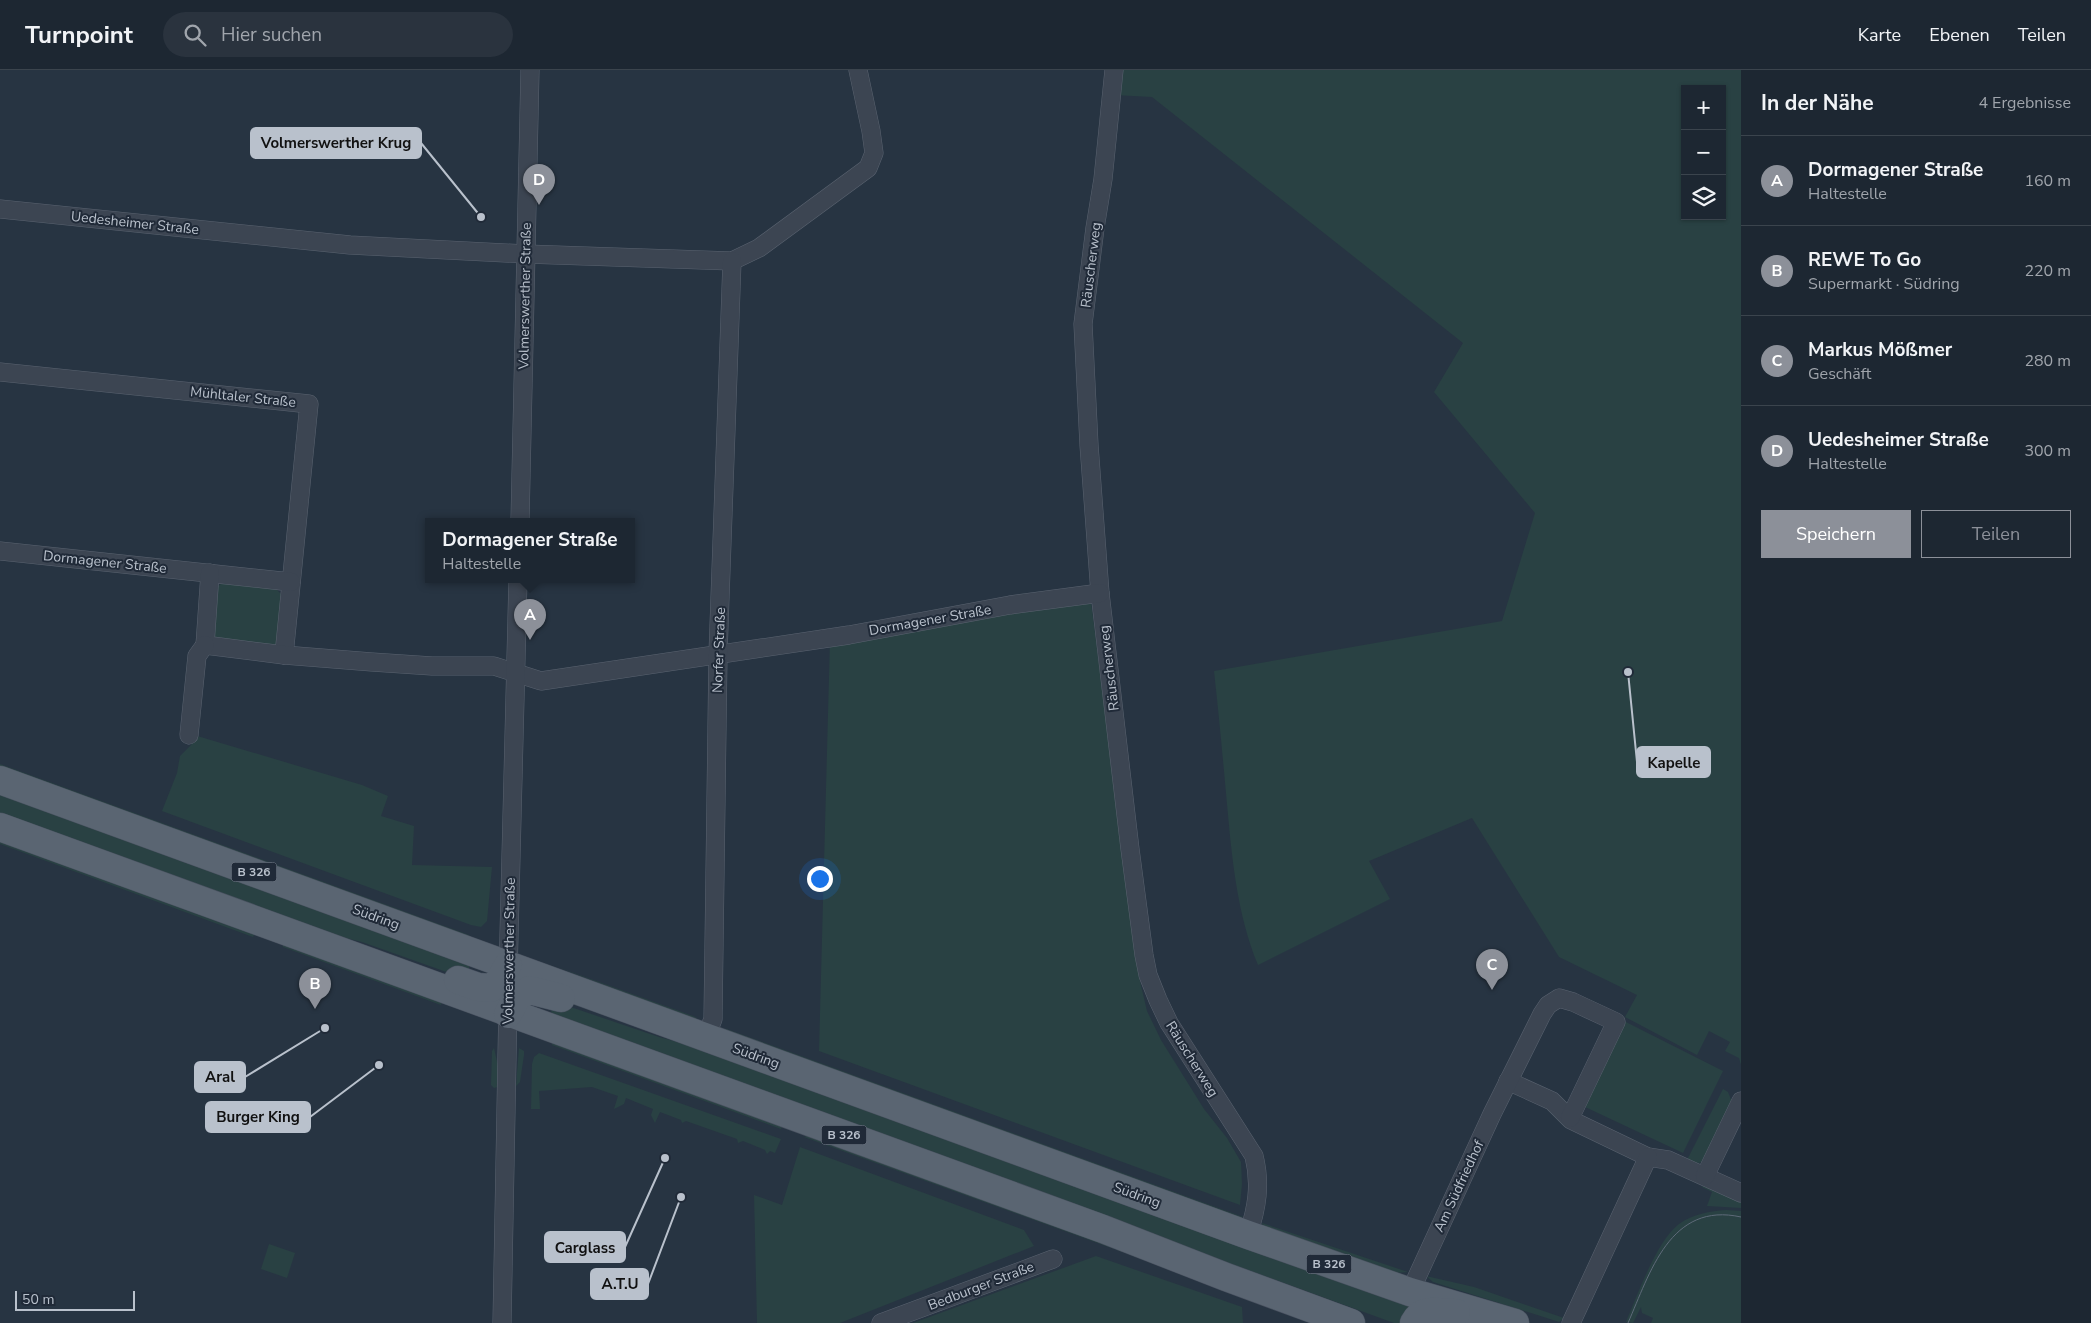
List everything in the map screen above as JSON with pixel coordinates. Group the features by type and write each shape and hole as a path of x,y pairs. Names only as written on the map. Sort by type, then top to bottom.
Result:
{"main road":[{"name":"Südring","path":"0,780 1248,1235 1410,1292 1515,1323"},
{"name":"B 326","path":"0,827 508,1014 1094,1226 1348,1322"},
{"path":"414,978 440,973 486,989 496,985 508,965"},
{"name":"B 326","path":"508,1014 517,997 529,990 568,1000 589,996"},
{"path":"1414,1323 1418,1316 1432,1311 1477,1313"}],"street":[{"name":"Volmerswerther Straße","path":"520,518 530,70"},
{"name":"Uedesheimer Straße","path":"0,208 350,245 526,254 732,261 758,248 868,168 874,153 858,70"},
{"name":"Räuscherweg","path":"1114,70 1103,179 1083,324 1088,445 1100,593 1130,849 1148,975 1169,1023 1254,1156 1258,1171 1258,1199 1248,1235"},
{"name":"Norfer Straße","path":"706,1037 712,1019 718,654 732,261"},
{"name":"Mühltaler Straße","path":"0,372 309,404 291,582"},
{"name":"Dormagener Straße","path":"0,551 291,582"},
{"path":"190,735 197,656 205,645 210,573"},
{"path":"284,655 291,582"},
{"name":"Volmerswerther Straße","path":"502,1323 508,965 518,583"},
{"name":"Dormagener Straße","path":"205,645 284,655 432,666 494,666 541,681 849,635 1010,605 1100,593"},
{"name":"Am Südfriedhof","path":"1410,1292 1508,1081 1542,1014 1552,1001 1559,998 1573,1002 1616,1022 1570,1118"},
{"path":"1508,1081 1552,1101 1570,1118 1648,1157 1668,1160 1741,1193"},
{"path":"1705,1176 1741,1101"},
{"path":"1571,1323 1648,1157"},
{"name":"Bedburger Straße","path":"881,1323 1053,1259"}],"green space":[{"path":"1116,70 1741,70 1741,1065 1739,1058 1725,1051 1730,1042 1709,1031 1697,1055 1625,1017 1637,995 1559,957 1472,818 1369,861 1390,899 1258,965 1245,926 1236,886 1214,671 1502,621 1535,513 1434,392 1463,343 1152,97 1114,95"},
{"path":"224,582 275,588 283,596 278,642 271,648 217,642 210,634 215,588"},
{"path":"1091,602 1139,977 1147,1011 1161,1040 1204,1109 1227,1138 1241,1162 1242,1184 1240,1205 819,1051 830,639"},
{"path":"194,735 362,785 388,796 381,816 414,826 412,865 492,867 487,921 481,927 471,925 162,811 177,773 180,756 191,745"},
{"path":"0,764 469,935 469,938 0,768"},
{"path":"0,792 469,963 469,980 362,942 316,931 0,817"},
{"path":"0,840 255,933 253,937 0,844"},
{"path":"282,943 442,1001 441,1005 283,947"},
{"path":"552,965 693,1016 697,1018 693,1019"},
{"path":"550,1000 659,1037 708,1050 1416,1307 1405,1323 1394,1323 552,1018"},
{"path":"1624,1021 1723,1071 1683,1153 1583,1106"},
{"path":"724,1028 1243,1217 1240,1218 735,1035"},
{"path":"553,1041 783,1124 781,1129 552,1045"},
{"path":"494,1048 498,1066 498,1087 494,1088 491,1085 492,1051"},
{"path":"519,1048 524,1051 524,1055 520,1082 516,1086"},
{"path":"539,1053 781,1139 775,1153 770,1151 767,1154 765,1150 743,1141 738,1143 737,1139 686,1121 682,1123 681,1120 660,1112 655,1123 651,1115 653,1109 626,1098 624,1104 614,1109 618,1096 592,1087 539,1091 540,1109 531,1109 532,1064 534,1057"},
{"path":"1723,1089 1728,1092 1732,1102 1705,1161 1696,1163 1687,1160"},
{"path":"810,1135 1155,1260 1150,1262 804,1137"},
{"path":"800,1147 1024,1230 1034,1246 840,1323 757,1323 754,1195 782,1205"},
{"path":"1704,1184 1741,1202 1741,1208 1707,1206 1712,1192 1702,1187"},
{"path":"1726,1210 1741,1211 1741,1323 1651,1323 1653,1318 1642,1313 1641,1307 1633,1323 1626,1322 1655,1255 1671,1232 1679,1224 1696,1215"},
{"path":"1262,1223 1408,1272 1395,1273 1263,1226"},
{"path":"269,1244 295,1253 287,1278 261,1269"},
{"path":"1096,1256 1242,1307 1243,1323 913,1323"},
{"path":"1426,1276 1474,1287 1564,1318 1559,1322 1433,1282"}],"tram line":[{"path":"1628,1323 1655,1263 1666,1245 1680,1230 1696,1220 1717,1215 1741,1217"}],"place":[{"name":"Uedesheimer Straße","path":"539,205"},
{"name":"Volmerswerther Krug","path":"481,217"},
{"name":"Dormagener Straße","path":"530,640"},
{"name":"Kapelle","path":"1628,672"},
{"name":"Markus Mößmer","path":"1492,990"},
{"name":"REWE To Go","path":"315,1009"},
{"name":"Aral","path":"325,1028"},
{"name":"Burger King","path":"379,1065"},
{"name":"Carglass","path":"665,1158"},
{"name":"A.T.U","path":"681,1197"}]}
